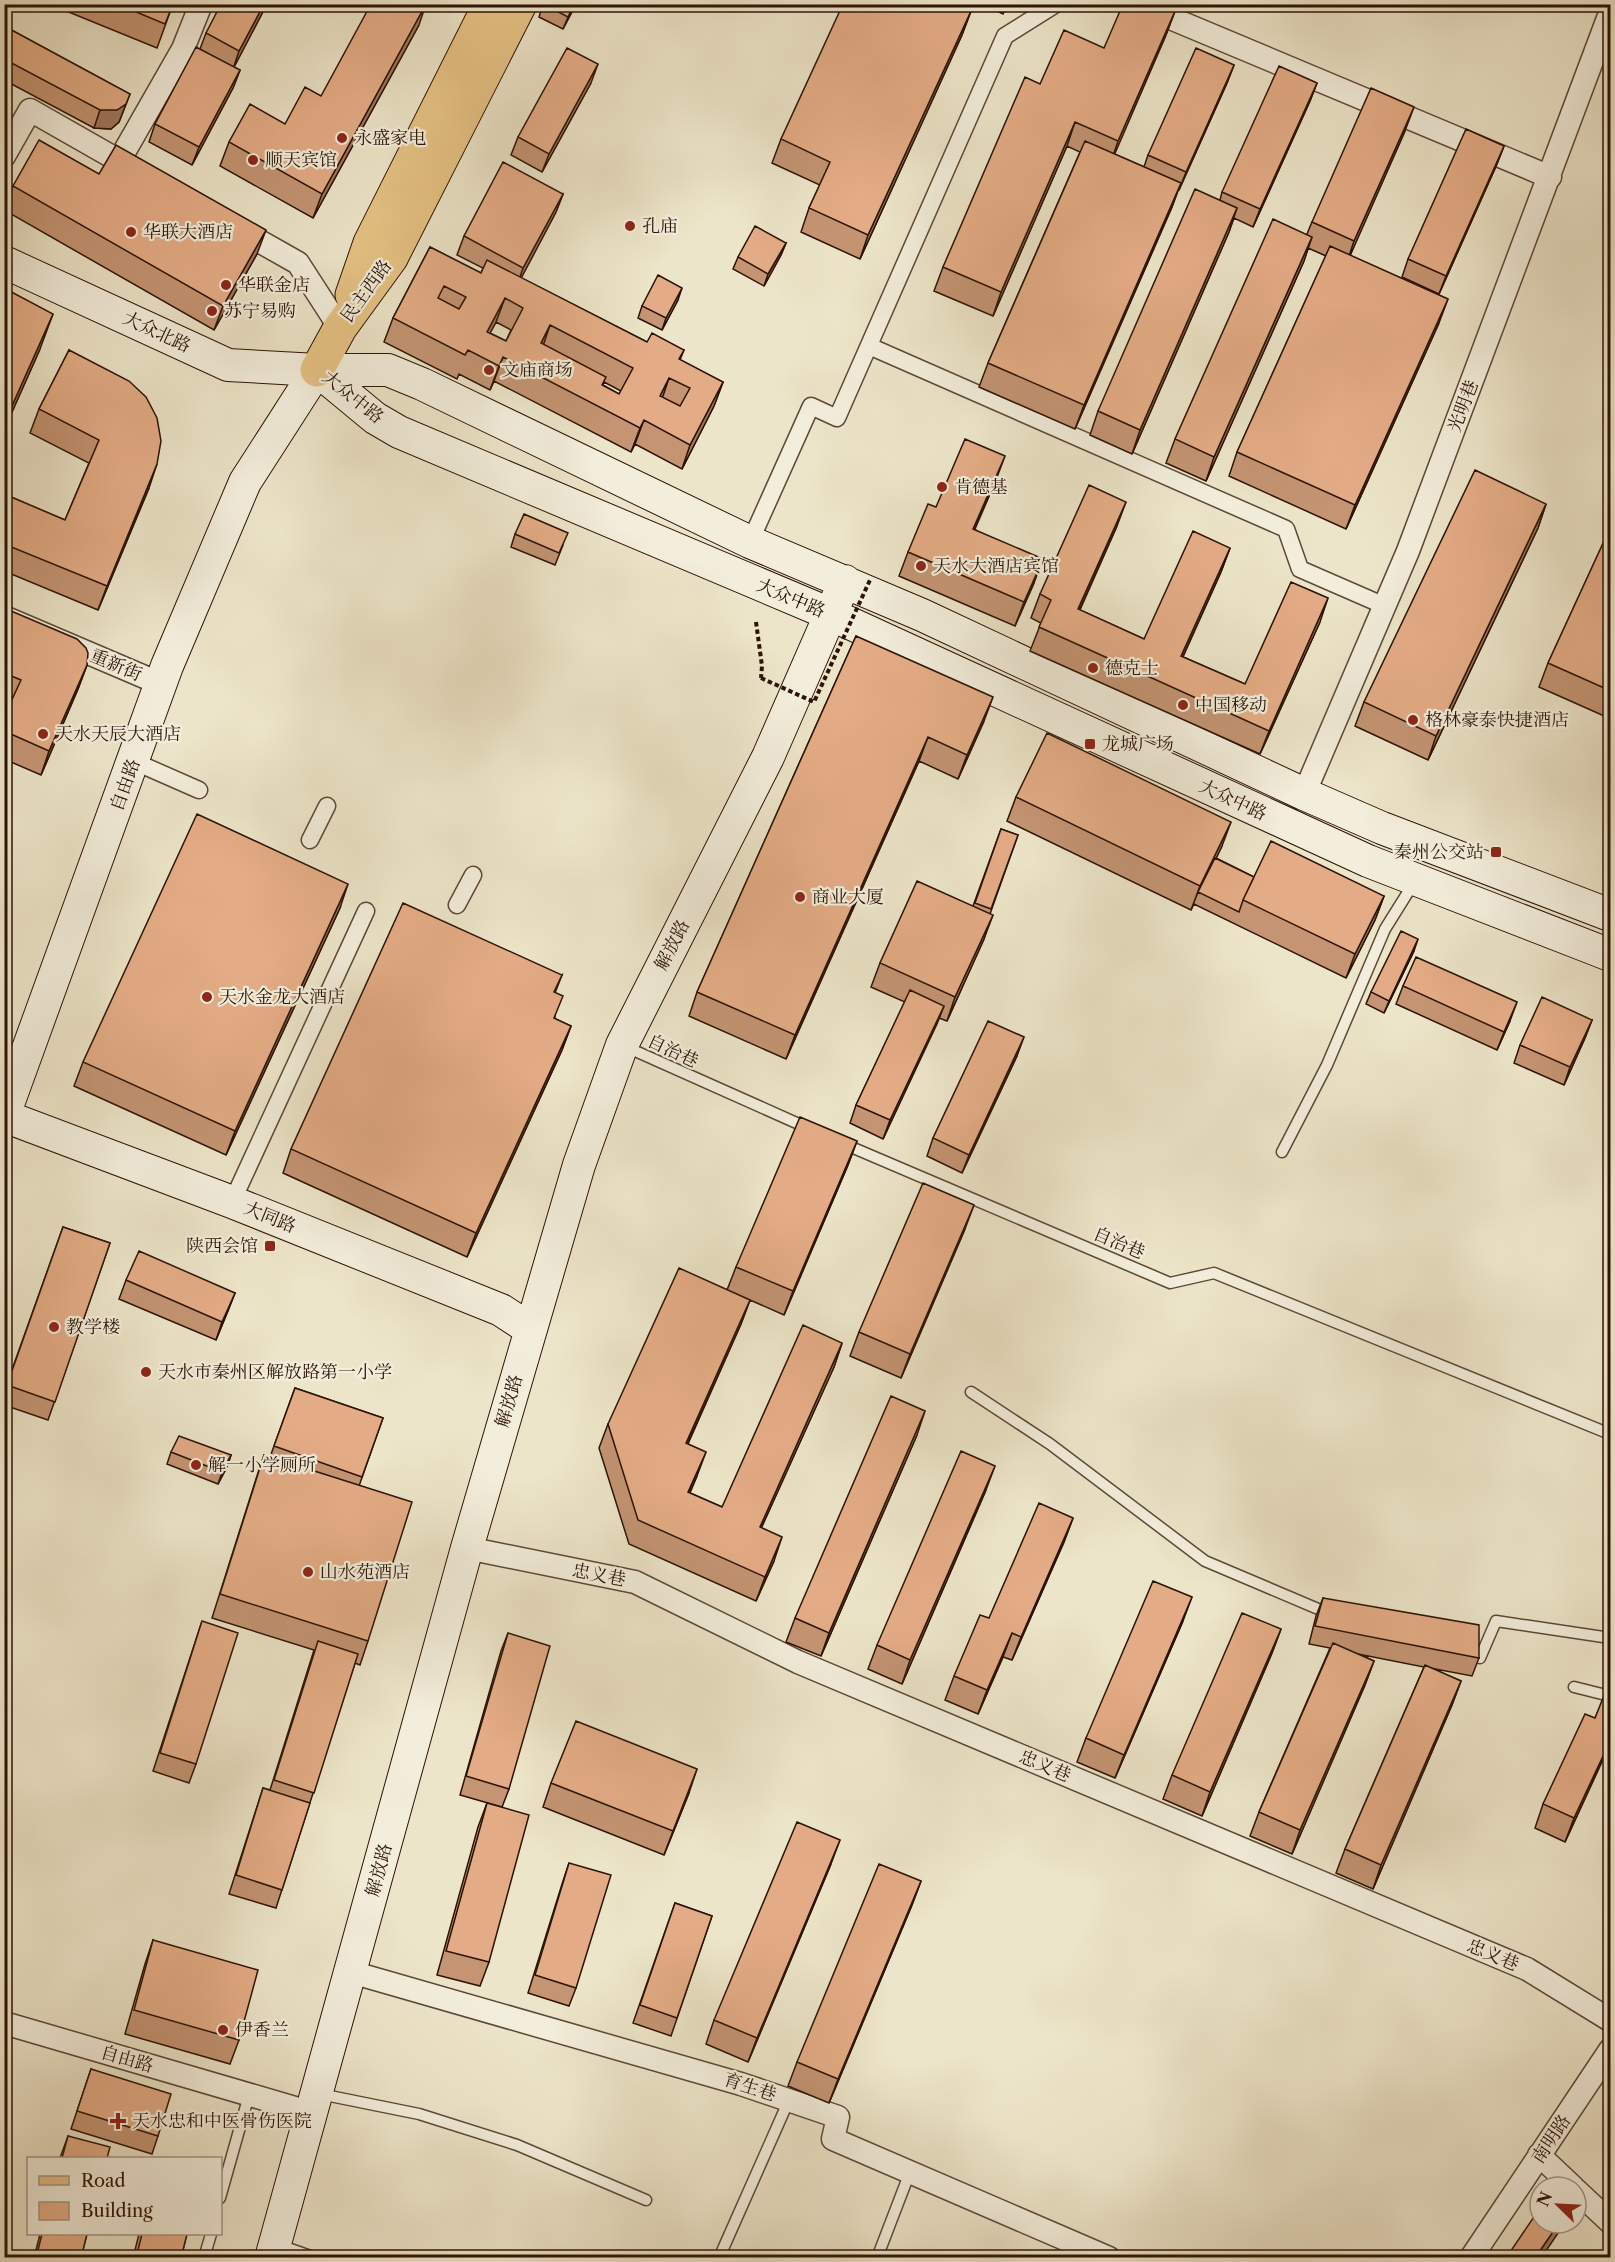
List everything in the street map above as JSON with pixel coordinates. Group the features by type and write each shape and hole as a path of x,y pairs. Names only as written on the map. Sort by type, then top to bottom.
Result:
{"main road":[{"name":"民主西路","path":"340,328 370,243 490,4"},
{"name":"民主西路","path":"340,328 391,258 520,4"},
{"name":"大众北路","path":"4,262 228,365 317,370"},
{"path":"317,370 340,328"},
{"name":"大众中路","path":"317,370 388,370 422,384 750,542 857,581 922,615 1304,794 1382,828 1611,915"},
{"name":"大众中路","path":"317,370 375,418 399,432 830,614 1256,811 1415,881 1611,955"},
{"name":"自由路","path":"4,1115 167,666 245,482 317,370"},
{"name":"解放路","path":"273,2251 467,1548 579,1166 622,1045 768,757 830,614 857,581"},
{"name":"大同路","path":"4,1115 232,1202 501,1310 530,1329"}],"street":[{"path":"119,161 183,49 201,4"},
{"path":"750,542 811,406 837,418 1005,36 1056,4"},
{"path":"1137,4 1550,177"},
{"name":"光明巷","path":"1304,794 1408,551 1611,13"},
{"path":"4,156 30,110 159,184"},
{"path":"218,218 298,263 340,328"},
{"path":"869,346 1286,529 1300,568 1385,606"},
{"name":"重新街","path":"4,617 161,684"},
{"path":"133,761 199,790"},
{"path":"310,840 327,806"},
{"path":"457,905 473,875"},
{"path":"232,1202 366,911"},
{"name":"忠义巷","path":"467,1548 635,1582 798,1662 1527,1970 1611,2020"},
{"name":"育生巷","path":"351,1972 741,2084 837,2117 833,2139 1109,2258"},
{"name":"自由路","path":"4,2024 249,2095 314,2104"},
{"name":"南明路","path":"1471,2258 1611,2050"},
{"path":"1539,2156 1560,2175"},
{"path":"1588,2201 1611,2222"}],"lane":[{"path":"1282,1152 1327,1065 1385,929 1415,881"},
{"name":"自治巷","path":"622,1045 825,1136"},
{"name":"自治巷","path":"836,1140 1170,1283 1214,1273 1611,1434"},
{"path":"971,1392 1050,1444 1205,1561 1346,1619"},
{"path":"1458,1651 1480,1658 1496,1621 1611,1638"},
{"path":"1574,1688 1611,1696"},
{"path":"222,2191 249,2095"},
{"path":"719,2258 789,2100"},
{"path":"314,2104 419,2114 517,2145 646,2200"},
{"path":"877,2258 910,2172"},
{"path":"204,2258 211,2235"},
{"path":"273,2251 316,2258"}],"path":[{"path":"756,622 762,666 761,678 814,702 857,581"}],"building":[{"path":"117,4 173,4 165,24"},
{"path":"221,4 264,4 239,51 206,33"},
{"path":"371,4 426,4 322,194 229,142 250,104 285,124 305,87 321,96"},
{"path":"543,4 574,4 568,17"},
{"path":"843,4 956,4 971,11 868,235 809,208 830,162 781,139"},
{"path":"1123,4 1161,4 1175,11 1118,141 1075,122 1001,292 943,267 1025,77 1040,84 1064,30 1104,48"},
{"path":"4,26 130,94 126,104 117,110 100,110 4,59"},
{"path":"196,47 240,70 199,147 155,124"},
{"path":"567,48 598,64 549,154 518,137"},
{"path":"1196,48 1234,65 1186,172 1148,155"},
{"path":"1279,66 1317,83 1260,209 1222,192"},
{"path":"1371,88 1414,107 1354,241 1312,222"},
{"path":"1466,129 1504,146 1446,276 1408,259"},
{"name":"华联大酒店","path":"39,140 99,174 116,145 266,230 223,306 13,186"},
{"path":"1085,141 1181,183 1084,405 988,363"},
{"path":"503,162 563,194 523,268 464,236"},
{"path":"1195,189 1237,208 1140,430 1098,411"},
{"path":"1273,219 1312,237 1214,457 1175,439"},
{"path":"755,226 786,243 768,274 738,257"},
{"path":"1330,246 1448,299 1355,505 1237,452"},
{"path":"430,247 481,273 487,260 647,342 652,333 684,350 679,359 723,382 690,445 644,420 640,428 503,357 499,366 468,350 465,355 393,318","holes":["444,286 466,297 459,309 438,298","505,298 523,308 506,341 487,332","550,325 633,368 619,394 602,385 606,377 541,343","669,378 690,388 680,406 660,396"]},
{"path":"658,275 682,288 666,318 642,306"},
{"path":"4,288 53,314 11,408 4,406"},
{"path":"69,350 129,381 146,397 157,418 161,441 157,464 107,586 4,544 4,494 65,520 99,440 39,409"},
{"path":"965,439 1005,456 973,529 1043,559 1024,602 908,552 928,504 936,507"},
{"path":"1475,470 1546,504 1436,736 1364,702"},
{"path":"1089,485 1126,502 1078,609 1144,639 1193,531 1230,548 1181,656 1245,684 1291,582 1328,598 1269,731 1039,627 1051,600 1040,594"},
{"path":"524,514 568,533 559,553 515,534"},
{"path":"1611,526 1611,691 1548,663"},
{"path":"4,608 77,639 88,653 87,665 49,751 4,731 4,717 21,680 4,673"},
{"name":"商业大厦","path":"856,636 993,697 967,755 928,737 795,1035 697,992"},
{"path":"1047,733 1231,822 1200,886 1016,797"},
{"name":"天水金龙大酒店","path":"197,814 348,884 235,1131 83,1062"},
{"path":"1001,829 1018,835 991,909 975,903"},
{"path":"1271,841 1384,896 1355,954 1243,900"},
{"path":"1215,858 1254,877 1239,912 1198,892"},
{"path":"917,881 993,915 955,997 880,963"},
{"path":"403,903 562,975 554,992 563,996 554,1018 571,1026 476,1233 291,1149"},
{"path":"1401,931 1418,939 1389,1001 1371,992"},
{"path":"1416,957 1517,1002 1504,1032 1403,986"},
{"path":"4,960 11,963 4,979"},
{"path":"910,990 944,1006 890,1120 856,1105"},
{"path":"1542,997 1592,1020 1570,1067 1520,1045"},
{"path":"988,1021 1024,1037 969,1155 933,1138"},
{"path":"800,1117 857,1141 793,1291 736,1267"},
{"path":"923,1183 974,1205 910,1354 859,1332"},
{"name":"教学楼","path":"63,1227 110,1243 55,1402 7,1385"},
{"path":"139,1251 235,1293 222,1322 126,1280"},
{"path":"679,1268 750,1300 686,1443 706,1452 688,1492 722,1507 803,1325 842,1343 760,1527 782,1537 765,1577 638,1520 608,1424"},
{"path":"295,1388 383,1418 362,1477 274,1446"},
{"path":"891,1396 925,1411 829,1633 795,1618"},
{"path":"179,1436 231,1455 222,1472 171,1452"},
{"path":"961,1451 995,1466 910,1660 877,1645"},
{"name":"山水苑酒店","path":"264,1455 412,1502 368,1641 220,1594"},
{"path":"1039,1503 1073,1518 1021,1637 1012,1633 987,1690 954,1676 980,1615 989,1618"},
{"path":"1153,1581 1192,1597 1124,1755 1086,1738"},
{"path":"1323,1598 1479,1625 1479,1658 1315,1626"},
{"path":"1242,1613 1281,1629 1210,1792 1172,1775"},
{"path":"202,1621 238,1633 196,1764 160,1753"},
{"path":"508,1633 550,1646 509,1789 466,1776"},
{"path":"318,1641 358,1654 314,1793 274,1780"},
{"path":"1333,1643 1374,1661 1300,1830 1259,1812"},
{"path":"1425,1665 1461,1681 1381,1865 1345,1849"},
{"path":"1609,1683 1611,1683 1611,1739 1574,1818 1543,1804 1585,1714 1595,1718"},
{"path":"576,1721 697,1769 673,1831 551,1783"},
{"path":"263,1788 310,1803 282,1890 236,1875"},
{"path":"487,1803 529,1815 489,1962 446,1951"},
{"path":"797,1822 840,1840 757,2038 714,2020"},
{"path":"569,1863 611,1875 576,1988 535,1975"},
{"path":"879,1864 921,1881 838,2079 797,2062"},
{"path":"675,1903 712,1916 677,2018 640,2005"},
{"path":"153,1940 258,1970 239,2040 134,2010"},
{"path":"91,2069 171,2094 158,2136 77,2111"},
{"path":"68,2136 110,2147 107,2157 62,2157"},
{"path":"1528,2226 1528,2235 1551,2235 1535,2258 1506,2258"},
{"path":"42,2235 87,2235 81,2258 36,2258"},
{"path":"142,2235 187,2235 181,2258 136,2258"}],"place":[{"name":"永盛家电","path":"342,138"},
{"name":"顺天宾馆","path":"253,160"},
{"name":"孔庙","path":"630,226"},
{"name":"华联大酒店","path":"131,232"},
{"name":"华联金店","path":"226,285"},
{"name":"苏宁易购","path":"212,311"},
{"name":"文庙商场","path":"489,370"},
{"name":"肯德基","path":"942,487"},
{"name":"天水大酒店宾馆","path":"921,566"},
{"name":"德克士","path":"1093,668"},
{"name":"中国移动","path":"1183,705"},
{"name":"格林豪泰快捷酒店","path":"1413,720"},
{"name":"天水天辰大酒店","path":"43,734"},
{"name":"龙城广场","path":"1090,744"},
{"name":"秦州公交站","path":"1496,852"},
{"name":"商业大厦","path":"800,897"},
{"name":"天水金龙大酒店","path":"207,997"},
{"name":"陕西会馆","path":"270,1246"},
{"name":"教学楼","path":"54,1327"},
{"name":"天水市秦州区解放路第一小学","path":"146,1372"},
{"name":"解一小学厕所","path":"196,1465"},
{"name":"山水苑酒店","path":"308,1572"},
{"name":"伊香兰","path":"223,2030"},
{"name":"天水忠和中医骨伤医院","path":"118,2121"}]}
